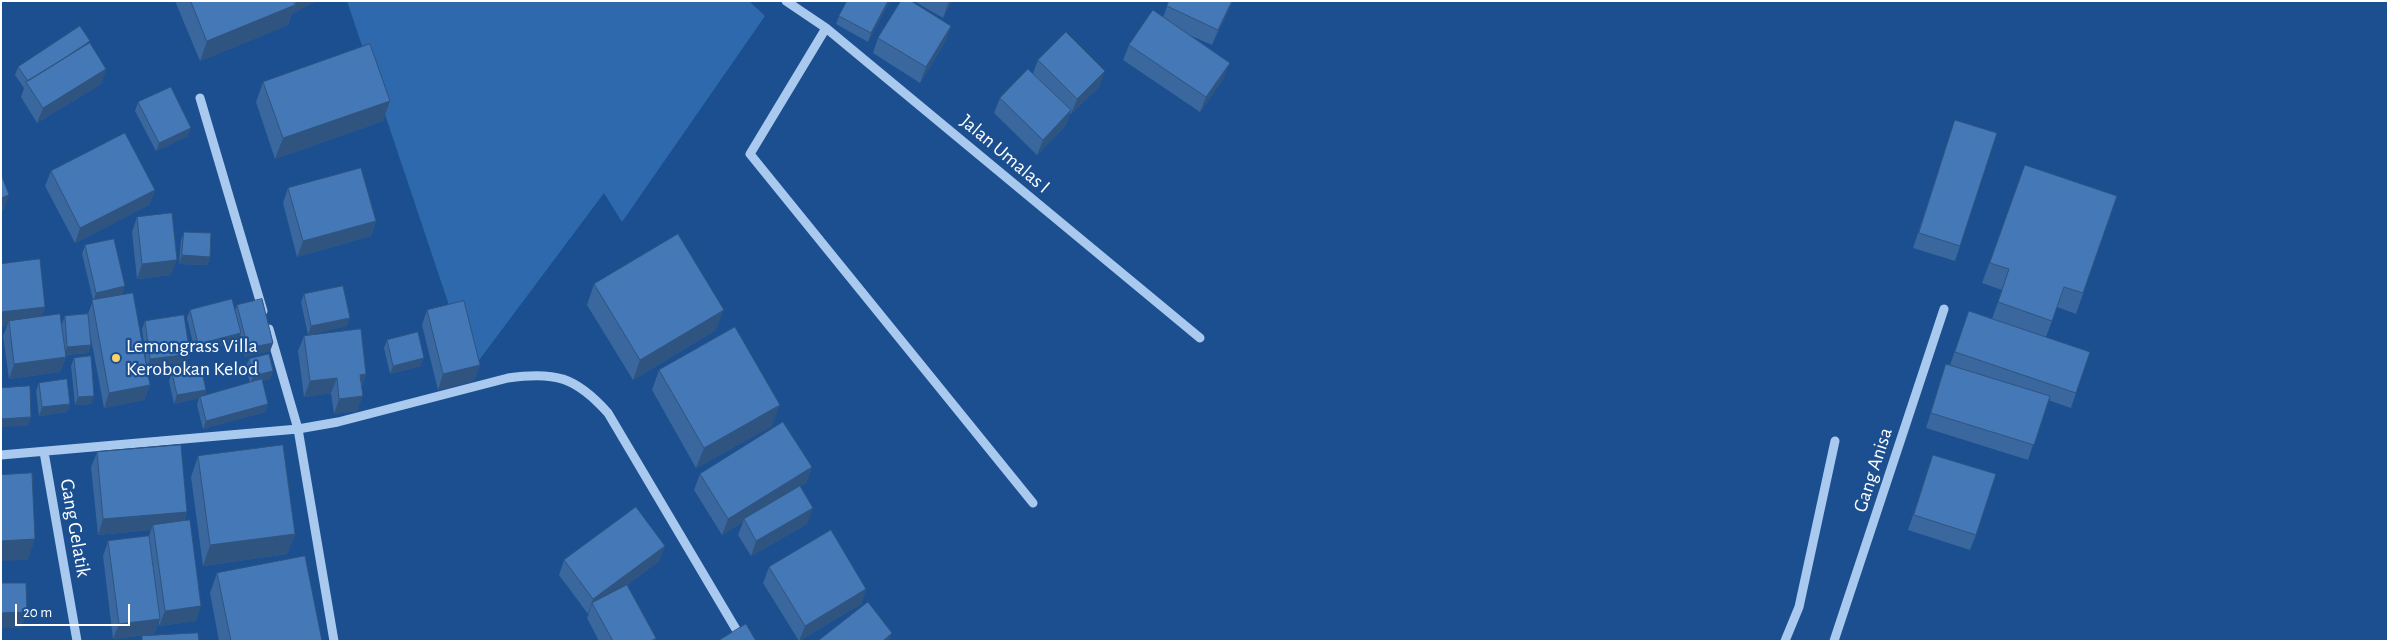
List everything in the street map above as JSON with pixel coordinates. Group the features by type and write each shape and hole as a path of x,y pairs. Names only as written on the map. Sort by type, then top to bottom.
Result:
{"street":[{"name":"Jalan Umalas I","path":"786,1 826,28 1200,338"},
{"path":"826,28 750,154 1033,503"},
{"path":"200,98 298,429 334,641"},
{"name":"Gang Anisa","path":"1834,641 1944,309"},
{"path":"1,455 298,429 338,422 508,378 530,375 555,376 574,383 592,395 608,413 744,641"},
{"path":"1785,641 1799,607 1835,441"},
{"name":"Gang Gelatik","path":"44,452 78,641"}],"shaded area":[{"path":"347,1 749,1 765,16 622,222 604,193 471,371"}],"building":[{"path":"191,1 294,1 295,5 207,41"},
{"path":"847,1 888,1 871,33 839,16"},
{"path":"901,1 911,1 951,26 926,67 878,38"},
{"path":"1169,1 1232,1 1218,30 1167,6"},
{"path":"1153,10 1230,63 1206,97 1129,45"},
{"path":"80,26 90,41 28,81 18,67"},
{"path":"1066,32 1105,71 1077,99 1038,60"},
{"path":"90,43 106,69 43,108 26,82"},
{"path":"370,44 390,101 283,138 263,82"},
{"path":"1028,69 1071,110 1043,140 1000,98"},
{"path":"171,87 191,128 159,143 138,102"},
{"path":"1955,120 1997,133 1960,246 1919,233"},
{"path":"125,133 155,190 80,228 51,171"},
{"path":"2025,165 2117,196 2083,293 2064,287 2052,321 1998,302 2009,269 1990,263"},
{"path":"361,168 376,221 303,241 288,188"},
{"path":"1,174 9,195 1,198"},
{"path":"172,213 177,260 142,264 137,217"},
{"path":"184,232 211,233 210,257 182,255"},
{"path":"678,234 724,310 640,360 594,284"},
{"path":"114,239 125,286 96,293 85,245"},
{"path":"40,259 45,307 1,312 1,264"},
{"path":"343,286 350,318 311,326 304,294"},
{"name":"Lemongrass Villa Kerobokan Kelod","path":"133,293 150,385 109,393 92,300"},
{"path":"232,299 241,333 198,344 190,310"},
{"path":"262,299 273,343 248,348 237,305"},
{"path":"464,301 480,365 443,374 427,310"},
{"path":"1969,311 2090,352 2076,393 1955,352"},
{"path":"60,314 66,357 14,364 9,321"},
{"path":"88,314 91,345 67,347 65,316"},
{"path":"184,315 190,354 150,359 145,321"},
{"path":"735,327 780,405 704,448 659,370"},
{"path":"361,329 366,374 360,375 363,396 339,399 337,378 310,381 304,336"},
{"path":"418,332 424,358 393,366 387,340"},
{"path":"269,354 273,371 253,376 249,359"},
{"path":"91,356 94,396 78,397 74,358"},
{"path":"1946,364 2050,396 2034,445 1931,413"},
{"path":"201,367 206,390 177,395 172,373"},
{"path":"67,379 70,404 42,407 39,383"},
{"path":"262,379 268,404 206,421 200,397"},
{"path":"30,386 31,417 1,419 1,388"},
{"path":"783,422 812,467 728,519 700,474"},
{"path":"181,445 187,512 103,519 97,452"},
{"path":"283,445 295,534 210,545 198,456"},
{"path":"1933,455 1996,474 1976,535 1914,515"},
{"path":"32,473 35,539 1,541 1,475"},
{"path":"800,486 813,508 756,541 744,519"},
{"path":"636,507 665,546 593,599 564,560"},
{"path":"190,520 201,606 165,611 153,525"},
{"path":"831,530 866,589 805,626 769,567"},
{"path":"149,536 160,619 119,624 108,541"},
{"path":"305,556 322,641 231,641 217,573"},
{"path":"1,583 26,583 27,612 1,613"},
{"path":"627,585 656,638 651,641 613,641 592,603"},
{"path":"868,602 892,633 883,641 818,641"},
{"path":"746,624 756,641 718,641"},
{"path":"198,633 199,641 142,641 142,636"}],"place":[{"name":"Lemongrass Villa Kerobokan Kelod","path":"116,358"}]}
